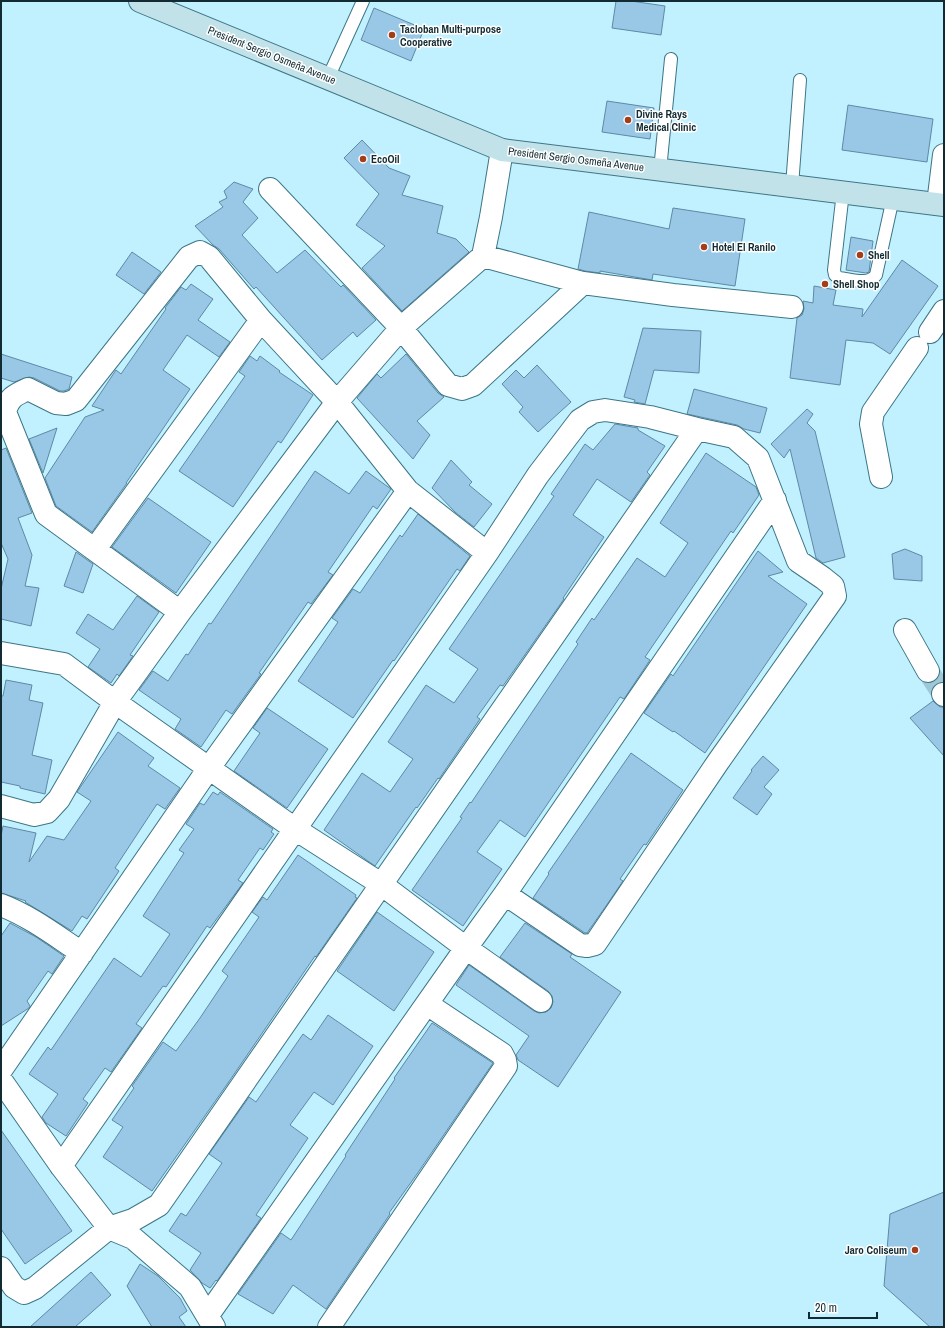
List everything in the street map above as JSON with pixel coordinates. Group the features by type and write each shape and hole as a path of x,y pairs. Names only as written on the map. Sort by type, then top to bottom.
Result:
{"main road":[{"name":"President Sergio Osmeña Avenue","path":"140,1 502,150 941,204"}],"street":[{"path":"1,806 34,814 47,812 59,799 115,702 180,612 337,402 401,328 483,256 502,150"},
{"path":"941,204 944,155"},
{"path":"270,189 401,328 448,384 462,389 473,385 583,283"},
{"path":"180,612 46,514 5,412 8,402 16,394 28,389 56,403 66,404 76,400 189,257 200,252 209,257 261,320 337,402 408,491 487,553"},
{"path":"483,256 583,283 673,295 792,307"},
{"path":"881,477 871,424 873,412 944,311"},
{"path":"95,549 261,320"},
{"path":"61,1166 487,553 538,475 580,420 593,412 604,410 650,417 697,429 734,436 758,458 798,561 833,586 835,596 718,762 594,944 587,946 580,945 506,894"},
{"path":"1,1268 14,1287 24,1294 35,1288 109,1228 133,1220 159,1205 697,429"},
{"path":"1,1070 209,768 408,491"},
{"path":"1,1080 61,1166 109,1228 133,1238 190,1287 211,1321 427,1004 506,894 775,500"},
{"path":"905,630 928,670"},
{"path":"1,653 64,664 115,702 295,829 381,884 466,948 541,1001"},
{"path":"1,905 12,909 82,953"},
{"path":"329,1327 506,1066 502,1054 427,1004"}],"lane":[{"path":"328,78 363,1"},
{"path":"660,170 671,59"},
{"path":"792,186 800,80"},
{"path":"843,192 834,270 835,275 839,278 868,282 876,275 894,198"}],"building":[{"path":"616,1 631,1 665,6 661,35 612,28"},
{"name":"Tacloban Multi-purpose Cooperative","path":"374,8 424,29 411,61 361,40"},
{"name":"Divine Rays Medical Clinic","path":"607,101 654,108 650,139 602,132"},
{"path":"848,105 933,119 927,162 842,150"},
{"path":"362,140 389,168 410,176 402,195 443,206 437,233 456,239 469,252 402,311 362,268 385,246 356,225 379,194 344,158"},
{"path":"234,182 253,189 243,202 258,218 242,235 277,273 305,250 341,287 343,285 376,320 357,337 353,332 322,360 256,287 254,289 219,249 213,245 195,226 223,207 219,202 227,198 224,191"},
{"path":"673,208 745,219 735,286 653,274 652,280 600,271 600,273 578,269 589,212 669,229"},
{"name":"Shell","path":"851,237 873,241 869,272 866,273 846,270"},
{"path":"132,252 161,272 144,294 116,275"},
{"path":"902,260 938,286 890,354 873,343 846,340 840,385 790,378 797,318 802,315 804,309 803,301 813,303 814,286 836,290 833,305 863,309 862,317"},
{"path":"191,284 213,299 198,320 230,342 219,357 187,335 163,370 190,389 92,532 56,506 45,478 85,417 104,410 92,406 116,370 121,374 166,309 165,308 181,287 186,290"},
{"path":"643,328 701,331 699,373 654,370 645,404 634,402 635,400 624,397"},
{"path":"1,354 72,377 69,389 60,391 29,377 14,382 1,378"},
{"path":"406,354 438,393 444,397 417,421 430,435 413,459 357,398 377,374 381,378"},
{"path":"250,356 257,361 260,356 280,371 279,372 313,395 281,443 278,441 233,507 179,471 245,376 239,372"},
{"path":"537,365 571,402 538,432 519,412 523,407 502,384 516,370 524,378"},
{"path":"694,389 767,408 760,433 744,429 737,425 687,414"},
{"path":"807,409 813,414 807,423 815,431 845,557 823,563 816,558 790,449 784,458 771,444"},
{"path":"615,424 638,428 638,430 665,446 647,472 650,475 631,502 597,479 573,515 604,537 563,598 564,599 503,686 500,685 477,717 480,719 439,779 438,778 417,808 416,807 375,866 324,830 362,773 390,792 413,759 388,742 426,685 454,703 478,669 449,649 554,496 551,494 585,444 593,450"},
{"path":"57,428 43,473 29,439"},
{"path":"6,448 32,513 18,518 32,555 25,586 39,588 31,626 1,619 1,589 8,559 1,543 1,450"},
{"path":"706,453 756,487 759,495 733,533 731,531 645,657 650,660 624,699 620,697 525,837 500,820 477,852 502,869 463,926 412,890 578,644 576,642 592,618 594,620 637,558 665,577 688,543 660,523"},
{"path":"451,460 472,482 469,485 492,504 474,527 455,512 432,488"},
{"path":"315,471 349,494 366,471 391,489 377,509 373,506 328,572 333,575 311,604 308,602 259,673 261,674 232,714 226,710 201,747 175,729 181,719 139,690 153,671 168,681 186,654 188,655 209,623 211,624"},
{"path":"148,498 211,542 176,593 112,547"},
{"path":"418,514 470,556 460,571 457,569 353,718 298,681 338,622 332,618 353,589 360,593 400,535 402,537"},
{"path":"905,549 922,556 922,581 894,579 892,554"},
{"path":"758,551 783,572 768,576 807,604 705,753 674,731 673,732 644,713 671,674 673,676"},
{"path":"76,552 93,564 83,593 64,586"},
{"path":"137,596 159,612 130,655 133,656 119,676 117,674 111,683 88,667 100,649 76,633 88,614 113,630"},
{"path":"6,680 32,685 29,700 43,703 32,755 52,760 45,794 1,782 1,696 3,696"},
{"path":"933,701 940,707 944,707 944,756 910,718"},
{"path":"267,708 328,749 287,808 234,771 260,733 253,728"},
{"path":"118,732 154,758 148,766 180,788 165,809 157,804 115,868 119,871 87,919 82,916 72,931 25,902 26,901 1,893 1,836 3,826 36,833 29,862 47,836 64,840 91,801 77,792"},
{"path":"631,753 683,790 646,845 644,844 620,879 623,881 606,906 587,933 585,933 533,898 549,874 548,873"},
{"path":"763,756 779,770 764,787 772,794 757,815 733,798 752,771 751,770"},
{"path":"213,792 218,795 220,792 273,829 271,832 274,834 263,850 260,848 238,880 243,883 210,928 207,926 166,987 163,986 136,1024 142,1028 111,1072 105,1068 83,1099 88,1103 66,1136 46,1123 42,1117 58,1094 29,1074 48,1047 51,1050 114,958 141,977 170,934 143,916 184,853 179,850 194,829 186,824 200,803 204,805"},
{"path":"298,855 356,895 355,897 357,898 152,1191 103,1157 123,1127 112,1120 134,1088 132,1086 163,1042 176,1051 200,1018 228,976 222,971 259,917 252,912 263,897 267,900"},
{"path":"377,912 434,952 394,1011 337,971"},
{"path":"10,923 36,937 64,956 52,974 48,971 27,1001 30,1006 29,1008 1,1026 1,936"},
{"path":"525,923 572,954 570,957 621,992 558,1087 518,1060 516,1055 529,1036 456,985 469,965 534,1011 539,1013 546,1012 551,1008 553,1002 552,996 548,991 500,957"},
{"path":"328,1015 373,1046 333,1105 314,1092 290,1125 308,1138 256,1215 261,1218 217,1281 216,1280 210,1288 202,1283 190,1270 201,1253 169,1231 181,1213 186,1216 222,1163 209,1154 249,1097 256,1102 303,1034 311,1040"},
{"path":"432,1023 493,1063 389,1213 390,1214 326,1309 293,1285 273,1314 238,1294 281,1233 291,1240 395,1079 394,1078"},
{"path":"1,1130 72,1231 25,1264 1,1229"},
{"name":"Jaro Coliseum","path":"944,1192 944,1327 930,1327 884,1286 890,1214"},
{"path":"140,1264 158,1276 180,1298 187,1311 179,1317 186,1327 152,1327 127,1286"},
{"path":"91,1272 111,1295 75,1327 30,1327"}],"tunnel":[{"path":"928,671 943,694"}],"place":[{"name":"Tacloban Multi-purpose Cooperative","path":"392,35"},
{"name":"Divine Rays Medical Clinic","path":"628,120"},
{"name":"EcoOil","path":"363,159"},
{"name":"Hotel El Ranilo","path":"704,247"},
{"name":"Shell","path":"860,255"},
{"name":"Shell Shop","path":"825,284"},
{"name":"Jaro Coliseum","path":"915,1250"}]}
